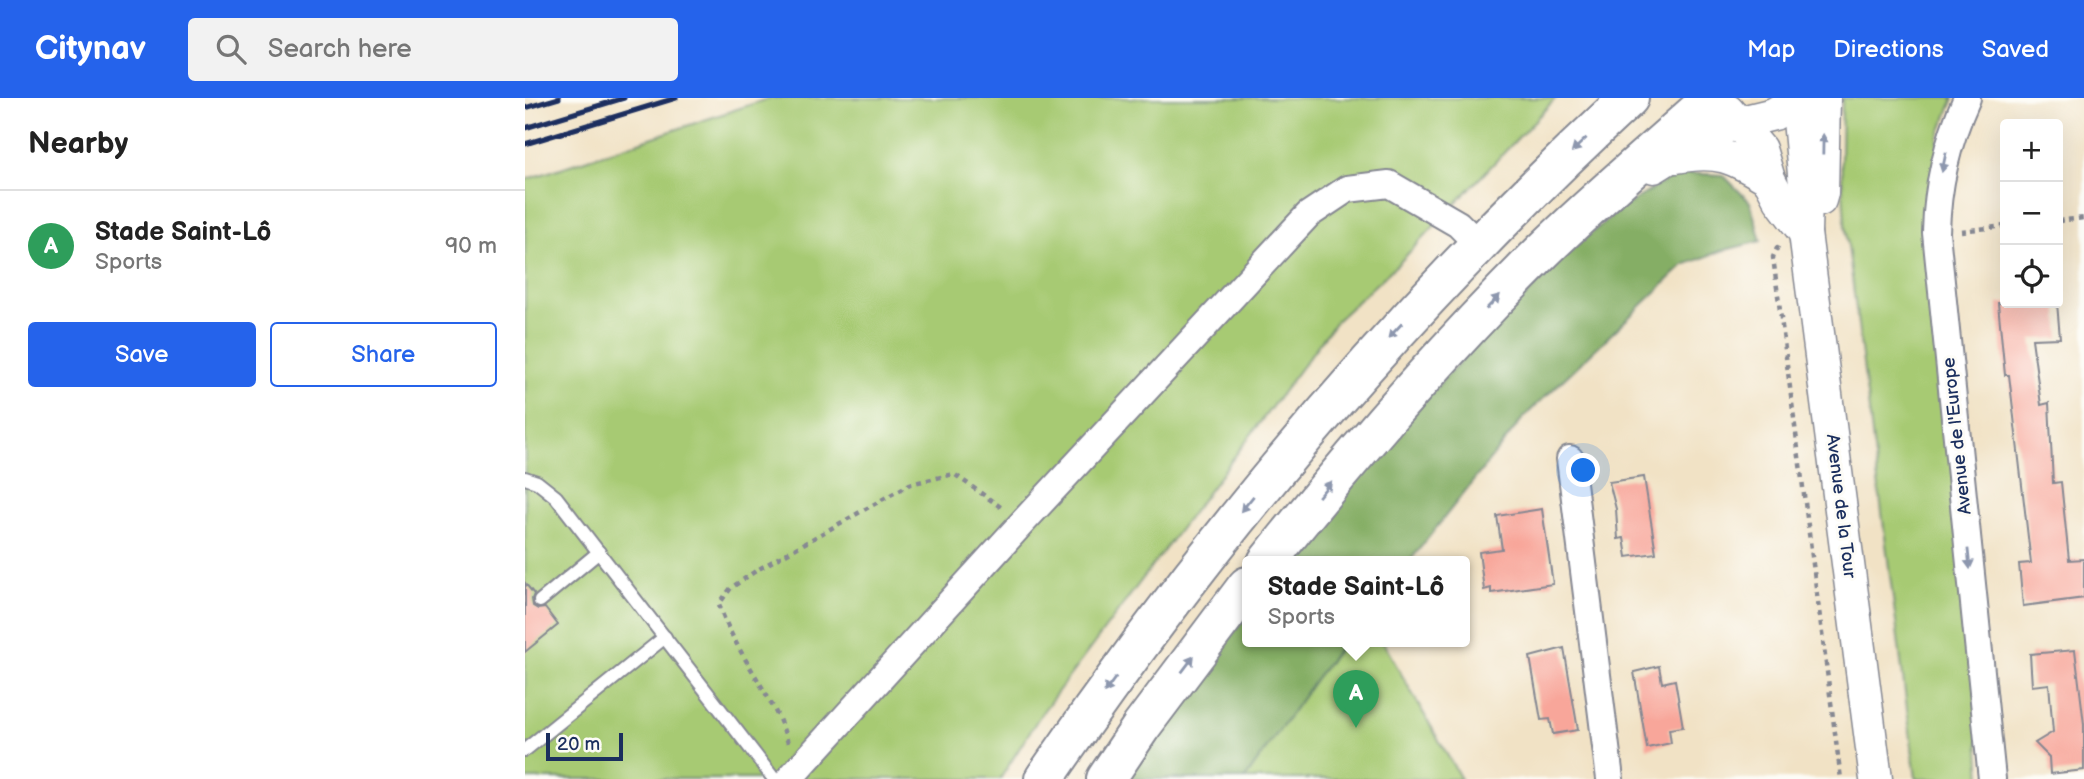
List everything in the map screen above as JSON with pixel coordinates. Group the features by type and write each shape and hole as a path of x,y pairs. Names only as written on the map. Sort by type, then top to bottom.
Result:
{"main road":[{"path":"1044,779 1152,626 1245,507 1384,344 1478,244 1629,98"},
{"path":"1272,556 1333,479 1445,351 1544,250 1604,194 1725,111"},
{"path":"1106,779 1141,727 1242,594"}],"street":[{"name":"Avenue de la Tour","path":"1720,98 1725,111 1761,149 1769,178 1780,200 1798,225"},
{"name":"Avenue de l'Europe","path":"1967,98 1947,147 1940,181 1936,233 1992,779"},
{"path":"1604,194 1705,135 1725,111 1774,114 1805,99"},
{"name":"Avenue de la Tour","path":"1805,99 1805,196 1798,225 1876,779"},
{"path":"1667,159 1711,153 1727,156 1769,178"},
{"path":"787,776 1308,215 1347,189 1389,184 1458,224 1478,244"},
{"path":"1570,459 1610,779"}],"lane":[{"path":"525,478 537,482 557,497 665,636 787,776"},
{"path":"540,601 599,552"},
{"path":"525,750 665,636"}],"path":[{"path":"2063,220 2084,218"},
{"path":"1798,225 1773,257 1841,779"},
{"path":"1936,233 2000,227"},
{"path":"787,776 782,721 726,628 719,604 731,588 757,570 910,484 954,474 1022,523"}],"green space":[{"path":"770,98 1556,98 1400,262 1337,320 1041,714 1000,779 525,779 525,180"},
{"path":"1842,98 1954,98 1938,138 1981,779 1916,779 1845,223 1841,161"},
{"path":"1678,173 1723,175 1750,202 1761,241 1721,251 1684,265 1524,417 1414,556 1292,556 1445,377 1572,249 1619,210"},
{"path":"1242,622 1242,647 1340,647 1245,779 1124,779"},
{"path":"1341,647 1386,647 1461,779 1245,779"}],"building":[{"path":"1998,303 2000,308 2057,308 2060,338 2032,339 2041,405 2049,403 2053,483 2061,482 2069,560 2084,559 2084,598 2023,606 2019,564 2031,563 2009,375 2005,375"},
{"path":"1644,477 1656,553 1627,557 1624,538 1618,539 1616,509 1609,482"},
{"path":"1542,509 1553,584 1491,593 1491,588 1484,590 1479,552 1502,549 1497,516"},
{"path":"525,583 534,594 533,606 538,609 545,608 558,625 525,652"},
{"path":"1564,648 1578,730 1553,734 1550,719 1541,720 1530,657"},
{"path":"2075,650 2084,724 2084,770 2050,774 2049,757 2035,743 2053,732 2049,684 2032,686 2030,654"},
{"path":"1659,666 1662,683 1675,680 1683,727 1669,729 1671,743 1647,748 1634,672"}],"railway":[{"path":"525,108 559,98"},
{"path":"525,128 624,98"},
{"path":"525,144 676,98"}],"place":[{"name":"Stade Saint-Lô","path":"1356,728"}]}
